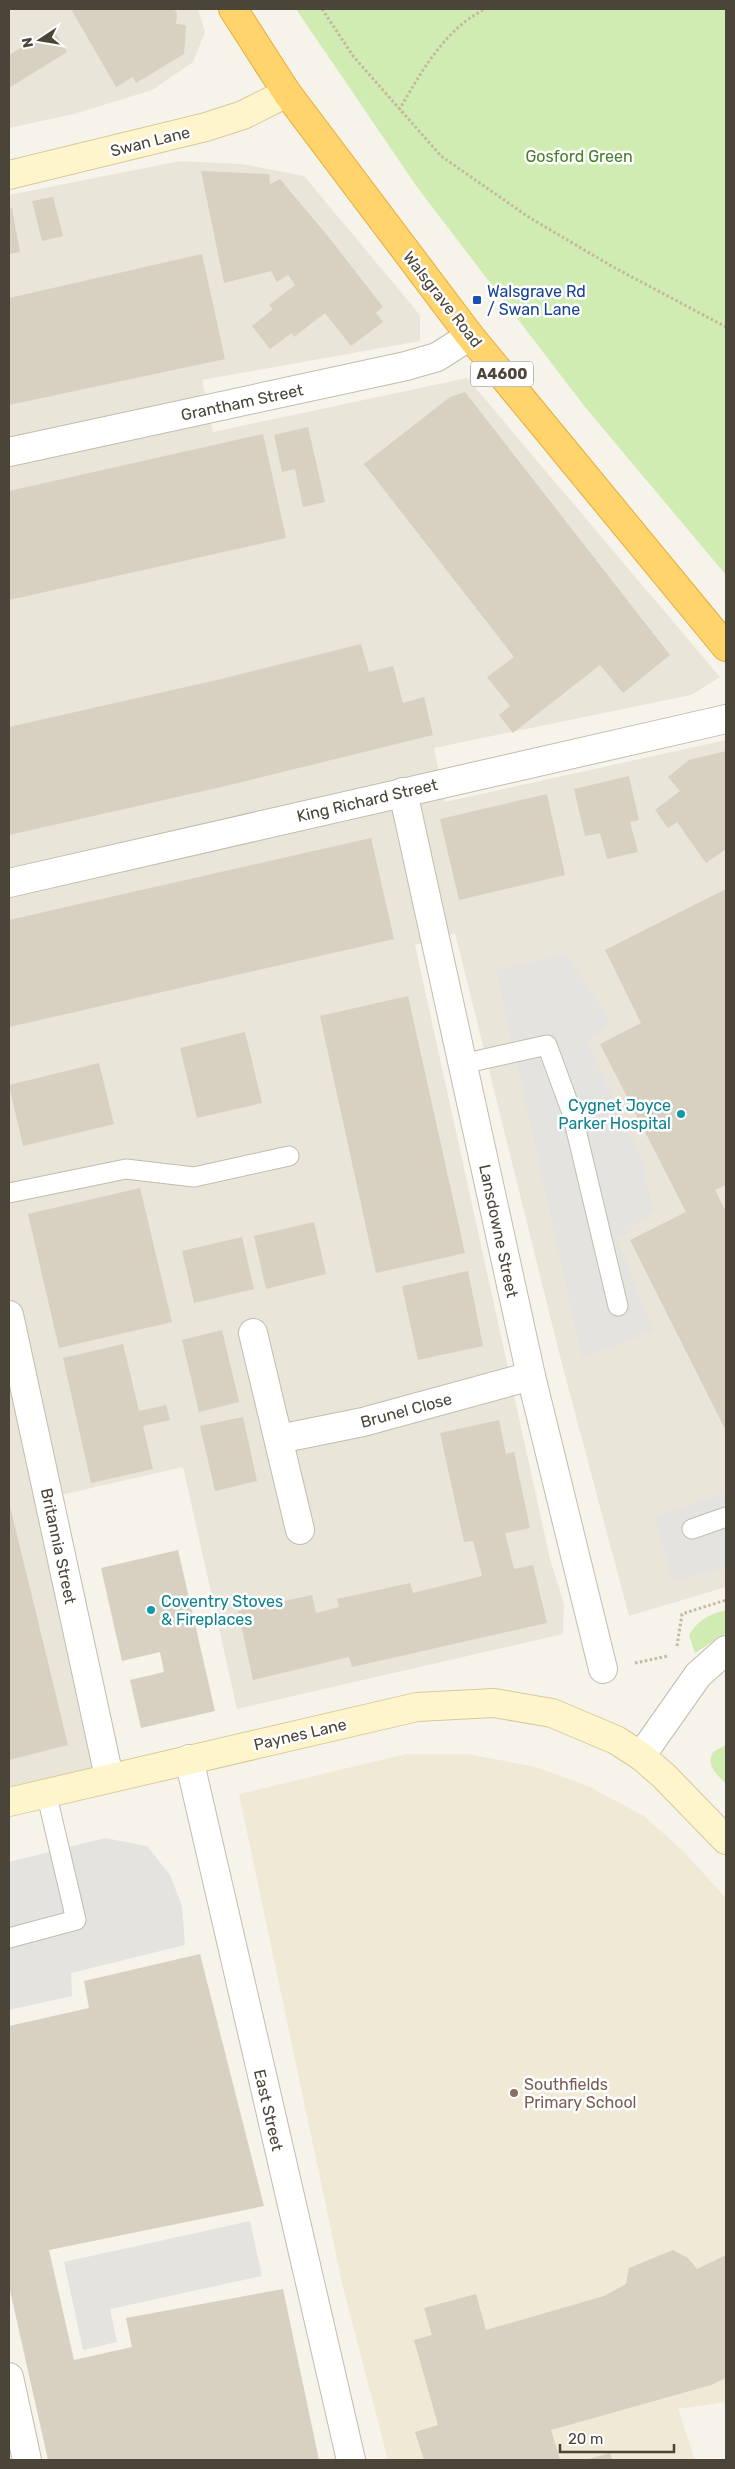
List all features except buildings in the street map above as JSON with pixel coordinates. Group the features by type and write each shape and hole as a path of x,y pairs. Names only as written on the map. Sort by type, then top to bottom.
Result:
{"highway":[{"name":"Walsgrave Road","path":"233,9 287,93 470,336 726,647"}],"street":[{"name":"Swan Lane","path":"9,175 206,127 243,115 287,93"},
{"name":"Grantham Street","path":"9,452 406,366 437,357 470,336"},
{"name":"King Richard Street","path":"9,884 726,719"},
{"name":"Lansdowne Street","path":"403,792 531,1376 603,1669"},
{"name":"Britannia Street","path":"9,1315 109,1778"},
{"path":"253,1333 300,1530"},
{"name":"Brunel Close","path":"279,1439 363,1422 531,1376"},
{"path":"641,1756 698,1675 726,1650"},
{"name":"Paynes Lane","path":"9,1802 417,1707 494,1703 552,1713 592,1728 641,1756 688,1798 726,1840"},
{"name":"East Street","path":"189,1759 350,2460"},
{"path":"9,2377 27,2460"}],"lane":[{"path":"462,1064 548,1045 572,1113 618,1306"},
{"path":"9,1193 126,1169 194,1177 289,1156"},
{"path":"692,1529 726,1517"},
{"path":"9,1938 76,1920 46,1792"}],"path":[{"path":"322,9 353,56 441,156 530,218 615,268 726,327"},
{"path":"399,110 429,58 466,19 485,9"}],"shaded area":[{"path":"9,9 198,9 205,32 193,62 152,90 74,114 9,128"},
{"path":"180,161 242,164 304,176 420,315 420,341 202,380 213,432 467,378 720,677 691,695 434,748 445,802 726,740 726,1587 629,1616 562,1364 455,933 415,945 550,1559 564,1604 563,1634 237,1709 183,1467 48,1498 109,1777 9,1802 9,195"},
{"path":"566,954 611,1022 586,1041 642,1158 653,1210 618,1240 653,1331 582,1358 496,970"},
{"path":"726,1493 726,1567 673,1582 654,1516"},
{"name":"Southfields Primary School","path":"406,1754 467,1754 536,1767 590,1787 644,1816 682,1850 726,1898 726,2402 678,2409 695,2460 388,2460 343,2287 239,1794"},
{"path":"105,1838 147,1846 170,1875 182,1906 185,1945 71,1973 72,1996 9,2010 9,1862"},
{"path":"250,2221 262,2276 110,2309 117,2342 83,2350 64,2262"}],"green space":[{"name":"Gosford Green","path":"296,9 726,9 726,575 585,407 417,187"},
{"path":"726,1610 726,1633 695,1653 689,1635 696,1625 704,1618"},
{"path":"726,1745 726,1784 711,1766 711,1757 713,1752"}],"place":[{"name":"Walsgrave Rd / Swan Lane","path":"477,300"},
{"name":"Cygnet Joyce Parker Hospital","path":"681,1114"},
{"name":"Coventry Stoves & Fireplaces","path":"151,1610"},
{"name":"Southfields Primary School","path":"514,2093"}]}
